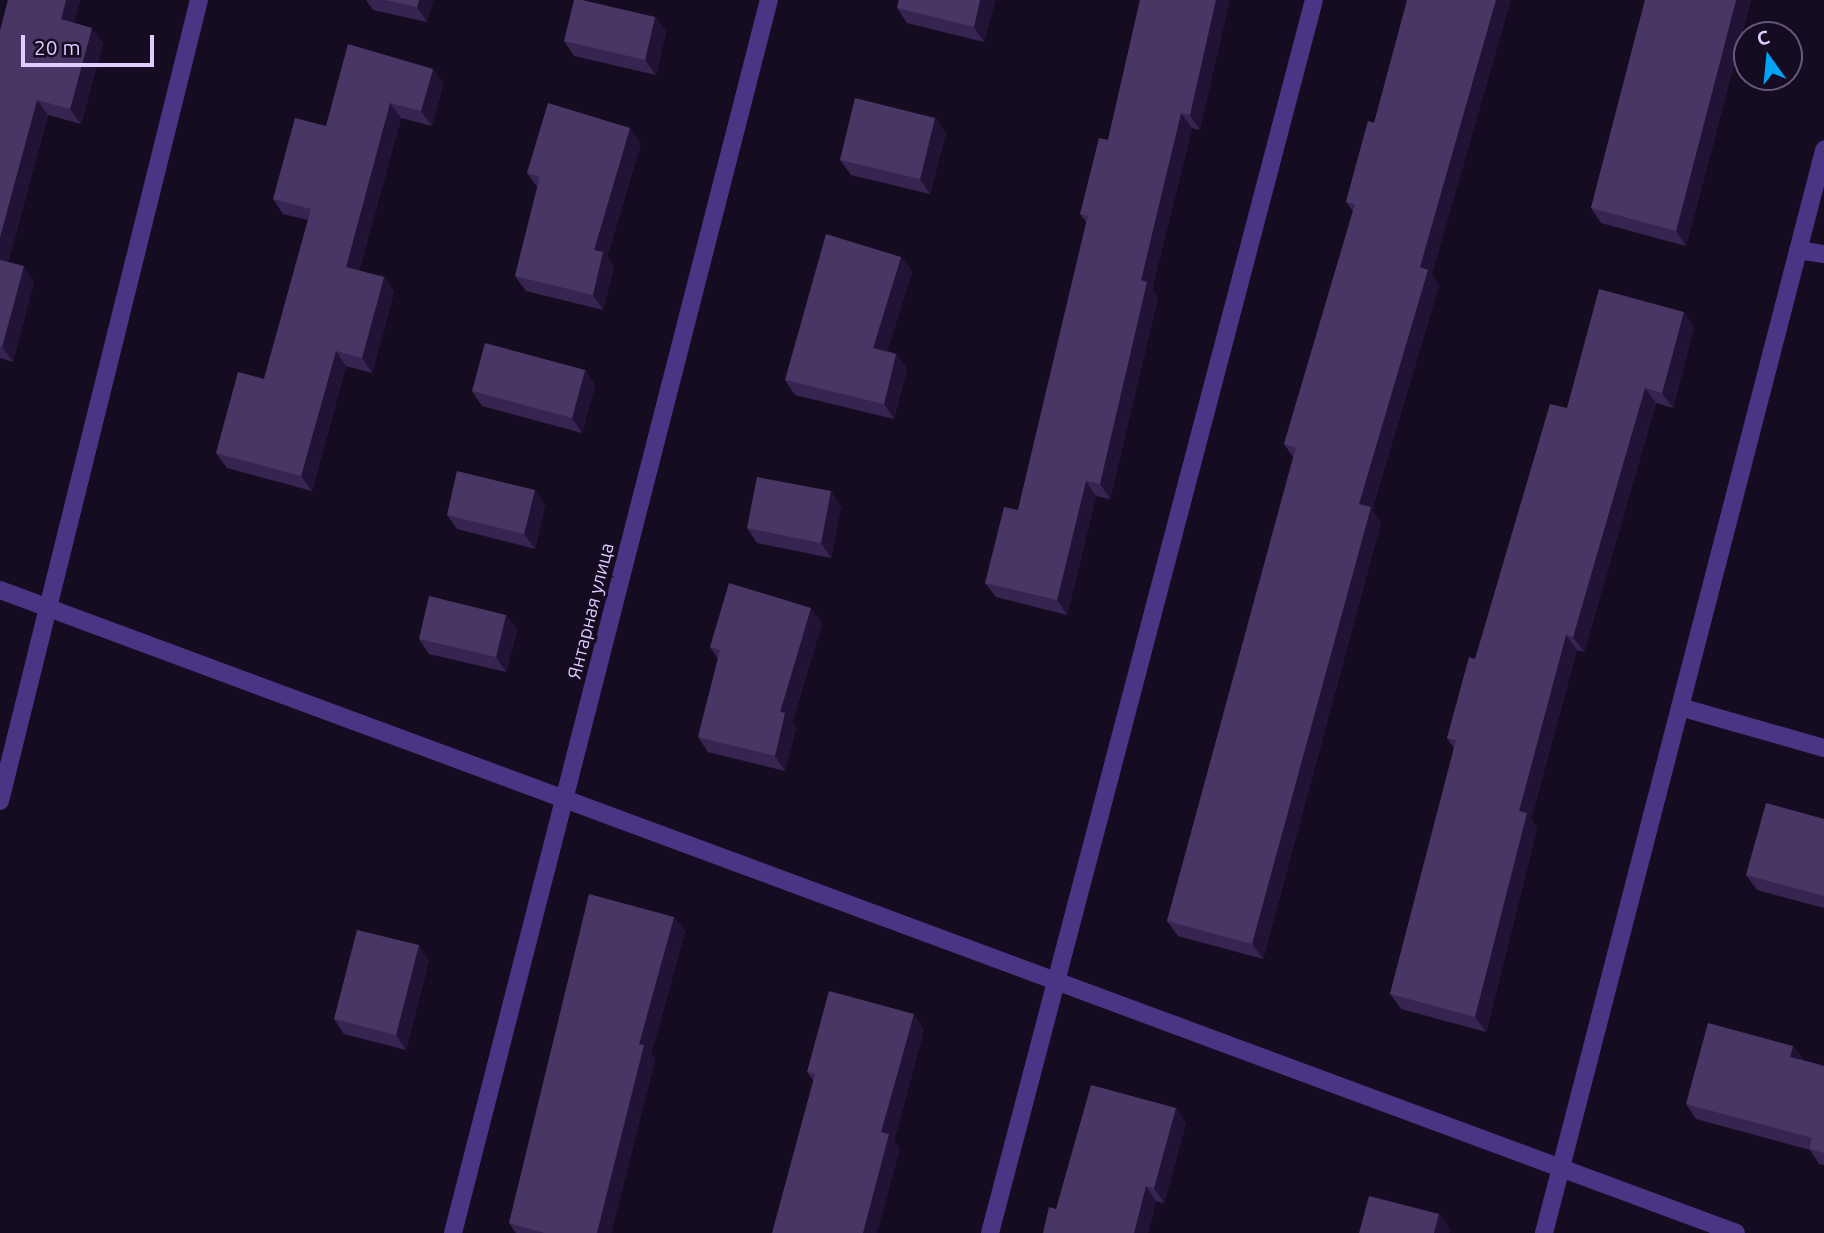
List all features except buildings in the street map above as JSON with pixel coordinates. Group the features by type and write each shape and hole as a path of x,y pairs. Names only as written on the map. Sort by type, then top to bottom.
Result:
{"street":[{"path":"0,801 199,0"},
{"name":"Янтарная улица","path":"453,1233 769,0"},
{"path":"990,1233 1314,0"},
{"path":"1544,1233 1824,150"},
{"path":"1798,250 1824,254"},
{"path":"0,590 564,802 1736,1233"},
{"path":"1680,706 1824,748"}]}
